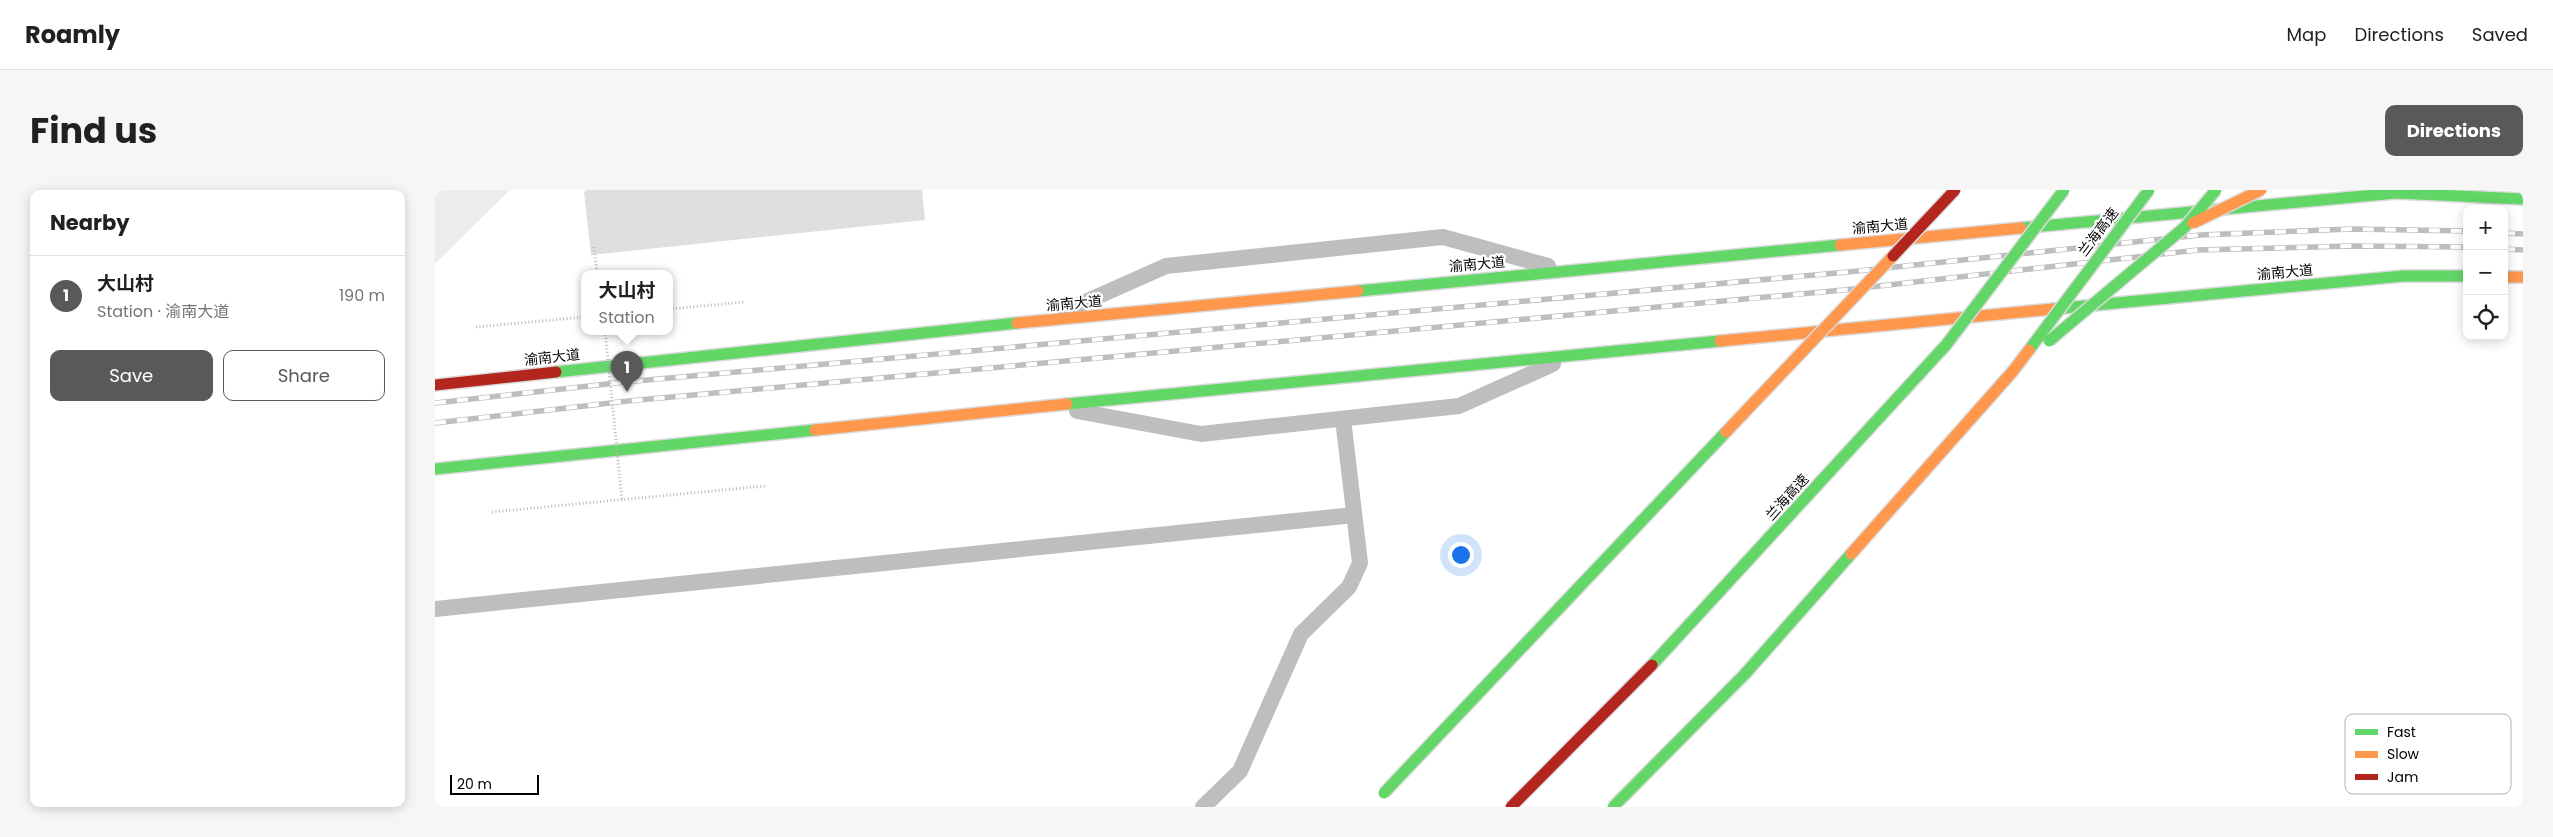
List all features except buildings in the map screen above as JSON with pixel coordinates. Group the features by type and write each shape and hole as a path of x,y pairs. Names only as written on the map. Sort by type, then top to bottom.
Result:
{"highway":[{"path":"1382,796 1955,190"},
{"name":"兰海高速","path":"1511,807 1680,637 1946,345 2064,190"},
{"name":"兰海高速","path":"1613,807 1745,674 2013,371 2149,190"},
{"path":"2013,371 2185,227 2216,190"},
{"path":"2185,227 2261,190"},
{"name":"渝南大道","path":"435,385 1045,320 2396,193 2523,199"},
{"name":"渝南大道","path":"435,469 1572,355 2403,276 2463,276"},
{"path":"2508,277 2523,277"}],"lane":[{"path":"1045,320 1166,266 1443,238 1565,271"},
{"path":"1051,406 1201,434 1459,406 1572,355"},
{"path":"1203,807 1240,771 1301,634 1349,587 1360,563 1343,419"},
{"path":"435,609 1355,516"}],"path":[{"path":"593,247 597,270"},
{"path":"673,309 744,302"},
{"path":"476,327 581,317"},
{"path":"605,335 622,500"},
{"path":"491,512 765,486"}],"shaded area":[{"path":"435,190 510,190 435,264"}],"railway":[{"path":"435,403 625,382 1848,272 2200,235 2352,229 2463,231"},
{"path":"2508,233 2523,234"},
{"path":"435,423 628,401 1844,290 2198,250 2351,246 2463,247"},
{"path":"2508,249 2523,250"}],"traffic: fast":[{"path":"1652,665 1946,345 2064,190"},
{"path":"2029,350 2149,190"},
{"path":"2049,341 2185,227 2216,190"},
{"path":"2021,228 2396,193 2523,199"},
{"path":"1358,291 1840,245"},
{"path":"2053,309 2403,276 2463,276"},
{"path":"556,372 1017,323"},
{"path":"1067,404 1720,341"},
{"path":"435,469 815,430"},
{"path":"1384,793 1726,432"},
{"path":"1613,807 1745,674 1851,554"}],"traffic: slow":[{"path":"2193,223 2261,190"},
{"path":"1840,245 2021,228"},
{"path":"1726,432 1893,256"},
{"path":"2508,277 2523,277"},
{"path":"1017,323 1358,291"},
{"path":"1720,341 2053,309"},
{"path":"1851,554 2013,371 2029,350"},
{"path":"815,430 1067,404"}],"traffic: jam":[{"path":"1893,256 1955,190"},
{"path":"435,385 556,372"},
{"path":"1511,807 1652,665"}],"place":[{"name":"大山村","path":"627,392"}]}
